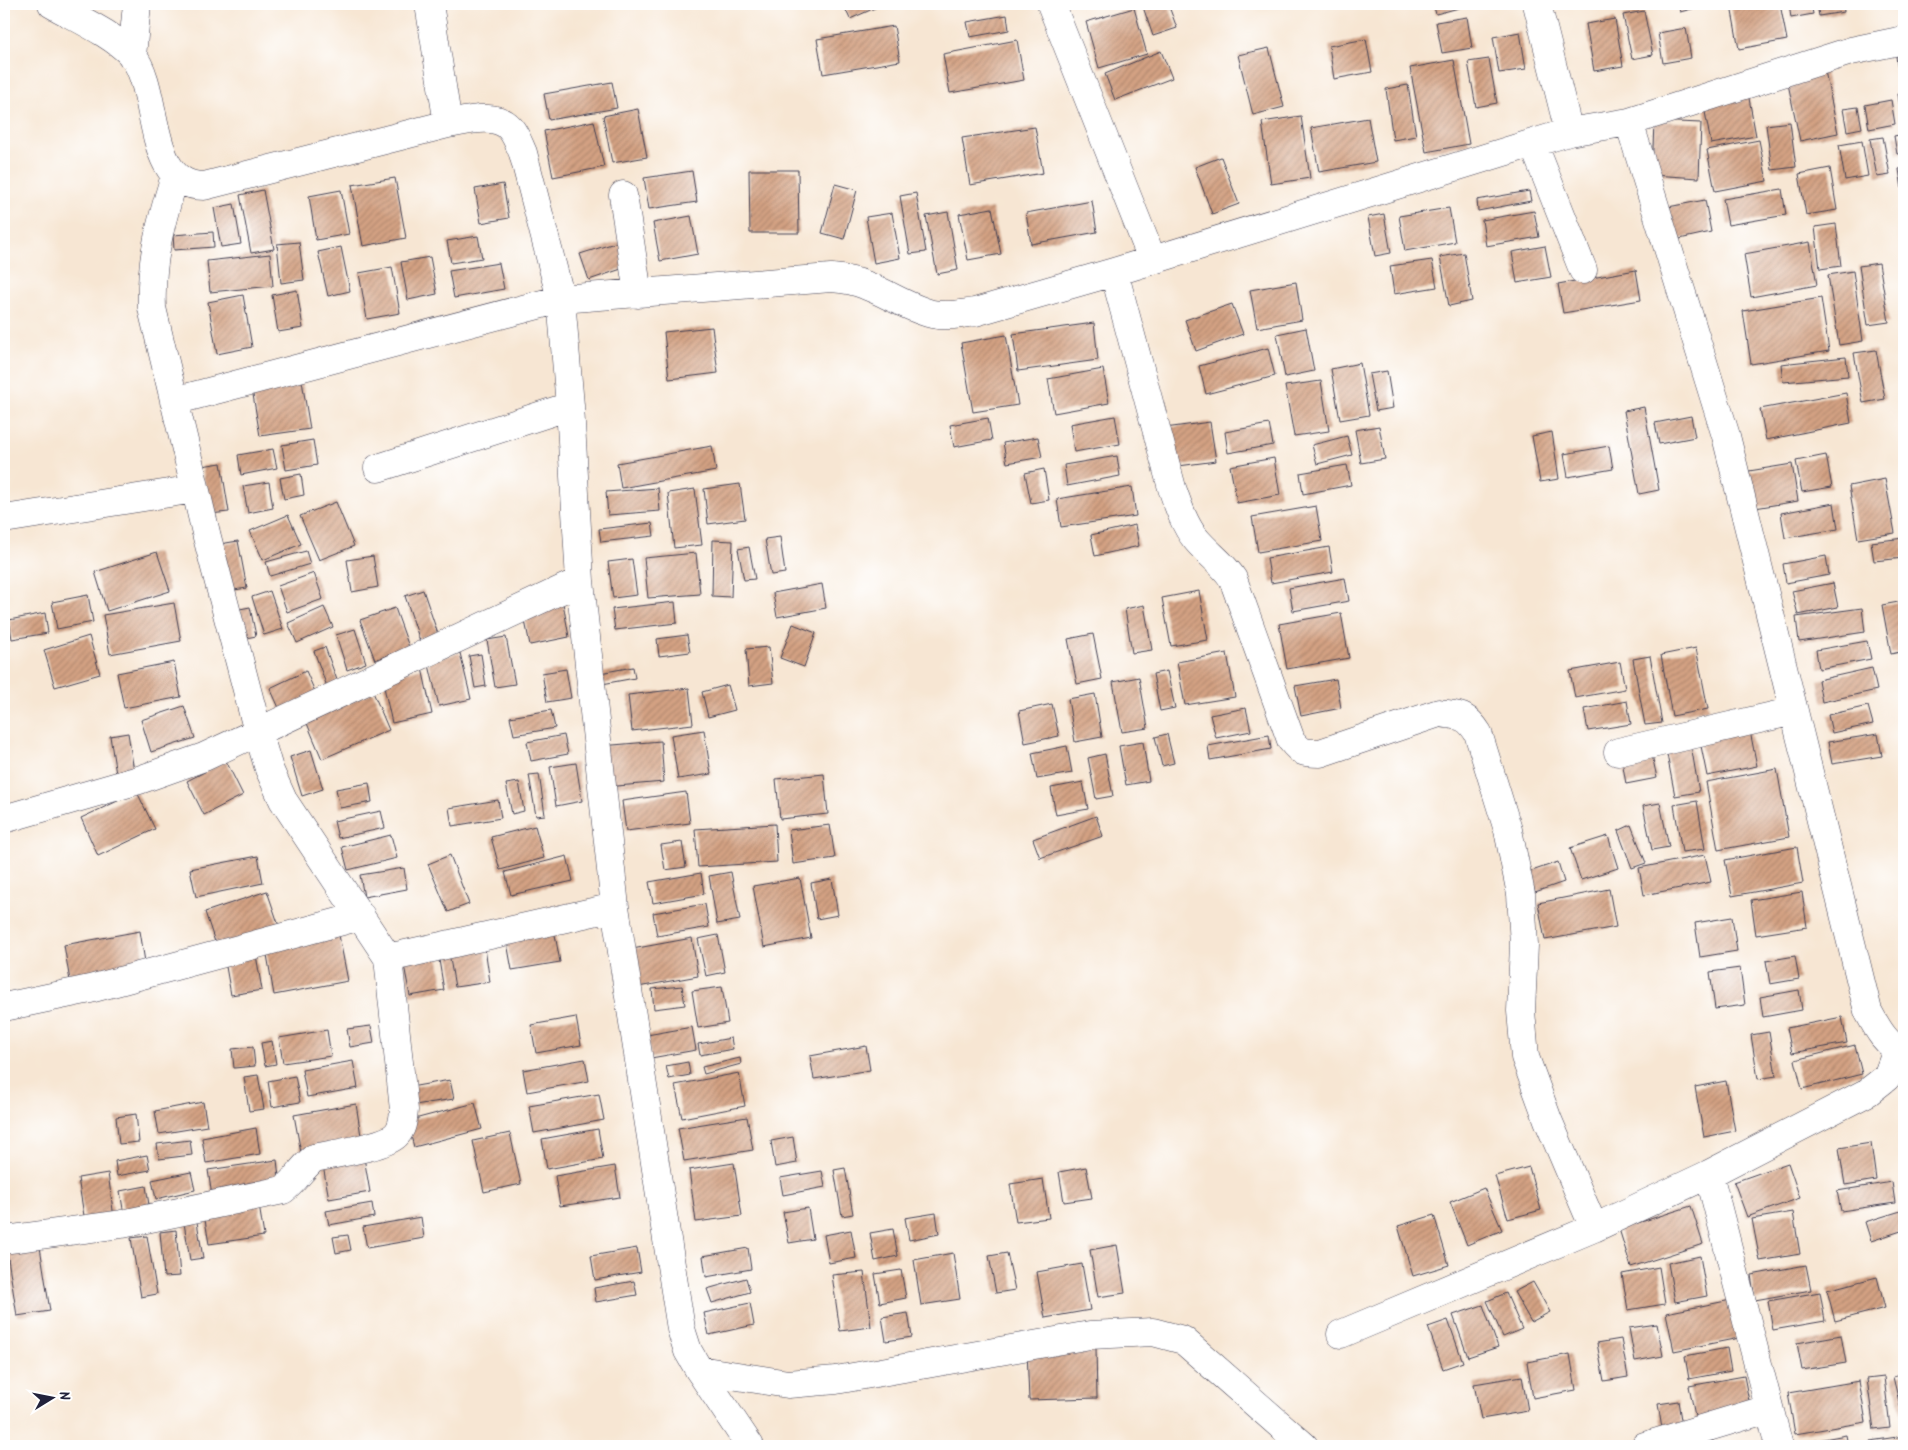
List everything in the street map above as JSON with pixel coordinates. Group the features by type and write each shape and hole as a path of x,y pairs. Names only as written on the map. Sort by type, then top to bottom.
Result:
{"street":[{"path":"52,4 122,46 132,56 141,69 146,85 165,162 175,176 194,186 204,186 448,124 482,118 508,126 516,136 523,153 562,299 580,581 615,907 682,1328 688,1351 750,1446"},
{"path":"132,56 137,4"},
{"path":"428,4 448,124"},
{"path":"1051,4 1152,259"},
{"path":"1536,4 1569,132"},
{"path":"174,400 562,299 831,278 849,280 865,285 933,314 951,316 974,312 1114,272 1569,132 1629,122 1851,51 1904,40"},
{"path":"1342,1334 1594,1228 1709,1174 1868,1092 1887,1076 1901,1051 1876,1026 1868,1011 1726,436 1629,122"},
{"path":"1534,143 1583,270"},
{"path":"4,1240 122,1224 283,1190 291,1184 306,1164 314,1158 386,1142 396,1135 402,1126 404,1110 388,958 284,800 269,769 195,489 152,308 151,281 158,233 175,176"},
{"path":"623,195 638,294"},
{"path":"1114,272 1172,488 1182,516 1194,537 1226,569 1233,579 1291,740 1297,748 1304,753 1320,753 1438,713 1457,715 1469,720 1478,733 1508,830 1521,894 1524,944 1521,1011 1525,1057 1548,1120 1594,1228"},
{"path":"378,468 570,406"},
{"path":"4,520 195,489"},
{"path":"4,819 139,780 204,757 580,581"},
{"path":"1618,752 1794,711"},
{"path":"388,958 615,907"},
{"path":"4,1007 90,989 361,916"},
{"path":"1709,1174 1779,1446"},
{"path":"699,1370 788,1384 836,1380 1090,1335 1153,1332 1183,1340 1304,1446"},
{"path":"1646,1446 1768,1408"}],"building":[{"path":"843,4 884,4 850,19"},
{"path":"1142,4 1168,4 1177,28 1153,36"},
{"path":"1433,4 1474,4 1436,14"},
{"path":"1678,4 1711,4 1680,12"},
{"path":"1743,4 1780,4 1787,40 1739,49 1731,6"},
{"path":"1789,4 1811,4 1813,14 1791,18"},
{"path":"1817,4 1843,4 1844,12 1819,16"},
{"path":"1134,8 1147,54 1099,68 1086,22"},
{"path":"1644,11 1653,55 1632,59 1623,15"},
{"path":"1007,15 1009,30 970,37 967,22"},
{"path":"1467,17 1472,48 1442,53 1436,22"},
{"path":"1615,19 1623,66 1594,71 1586,24"},
{"path":"894,26 900,61 823,74 817,39"},
{"path":"1686,28 1691,58 1663,63 1658,33"},
{"path":"1520,32 1526,69 1499,73 1493,37"},
{"path":"1366,39 1372,72 1334,79 1329,46"},
{"path":"1017,40 1024,80 950,93 943,54"},
{"path":"1269,48 1284,107 1253,115 1238,55"},
{"path":"1161,51 1172,78 1115,100 1105,74"},
{"path":"1904,55 1904,85 1900,86 1896,56"},
{"path":"1489,59 1497,103 1476,107 1468,62"},
{"path":"1454,60 1469,144 1426,152 1410,68"},
{"path":"1825,71 1838,133 1800,141 1787,79"},
{"path":"612,82 617,108 549,120 544,94"},
{"path":"1408,85 1416,136 1393,140 1386,89"},
{"path":"1748,93 1756,136 1711,144 1703,101"},
{"path":"1904,93 1904,114 1901,114 1898,94"},
{"path":"1891,100 1895,124 1869,129 1865,105"},
{"path":"1858,107 1862,128 1847,131 1843,109"},
{"path":"638,109 647,157 612,163 603,116"},
{"path":"1301,116 1310,178 1271,184 1262,122"},
{"path":"1368,118 1376,162 1319,172 1311,128"},
{"path":"594,121 604,167 553,177 544,131"},
{"path":"1654,121 1701,123 1699,178 1652,175"},
{"path":"1790,122 1796,167 1772,170 1766,125"},
{"path":"1035,127 1043,173 970,185 962,138"},
{"path":"1904,134 1904,153 1897,154 1894,136"},
{"path":"1883,137 1890,175 1877,177 1870,139"},
{"path":"1759,140 1767,181 1715,191 1707,150"},
{"path":"1862,141 1868,176 1845,180 1839,145"},
{"path":"1221,157 1239,204 1212,214 1195,167"},
{"path":"1830,168 1837,210 1806,215 1799,174"},
{"path":"1904,168 1904,195 1903,196 1899,169"},
{"path":"749,170 798,170 799,233 750,233"},
{"path":"692,171 697,202 649,209 644,178"},
{"path":"395,178 406,238 363,246 352,185"},
{"path":"503,184 509,218 481,223 475,189"},
{"path":"835,184 857,190 844,239 822,233"},
{"path":"1782,189 1786,215 1728,225 1723,199"},
{"path":"263,190 274,249 251,253 240,195"},
{"path":"341,190 349,234 316,240 309,196"},
{"path":"1529,191 1531,201 1478,211 1477,200"},
{"path":"916,193 926,252 910,254 900,196"},
{"path":"1705,200 1711,232 1675,240 1668,207"},
{"path":"1092,201 1097,232 1031,244 1026,213"},
{"path":"234,204 241,244 221,247 214,208"},
{"path":"992,208 1001,254 968,260 959,214"},
{"path":"1449,208 1455,242 1405,251 1399,216"},
{"path":"1534,211 1539,237 1486,246 1482,220"},
{"path":"948,212 958,270 937,274 926,216"},
{"path":"892,213 900,258 874,263 866,217"},
{"path":"1384,214 1391,253 1375,256 1368,217"},
{"path":"691,216 698,254 660,261 653,223"},
{"path":"1836,224 1841,266 1820,269 1815,227"},
{"path":"213,232 214,247 174,250 173,235"},
{"path":"478,236 482,258 451,263 447,241"},
{"path":"621,241 630,266 589,280 580,254"},
{"path":"299,242 304,280 281,283 277,244"},
{"path":"1810,242 1817,285 1751,297 1744,254"},
{"path":"1545,246 1551,277 1517,283 1512,252"},
{"path":"341,247 350,291 328,296 318,252"},
{"path":"1464,253 1472,301 1449,306 1440,257"},
{"path":"270,254 273,286 210,292 207,261"},
{"path":"430,257 437,294 408,300 401,262"},
{"path":"1432,260 1437,287 1394,294 1390,266"},
{"path":"499,263 504,289 454,298 449,271"},
{"path":"1879,263 1889,322 1868,325 1859,266"},
{"path":"392,267 400,313 367,319 359,273"},
{"path":"1636,270 1641,300 1563,313 1558,284"},
{"path":"1853,271 1863,341 1839,345 1828,275"},
{"path":"1296,282 1302,320 1257,328 1250,290"},
{"path":"297,290 303,328 278,332 272,295"},
{"path":"243,295 252,347 217,354 208,302"},
{"path":"1821,298 1829,351 1751,364 1743,311"},
{"path":"1232,304 1243,334 1196,351 1185,320"},
{"path":"1094,323 1098,360 1018,371 1013,334"},
{"path":"712,327 718,373 669,379 664,332"},
{"path":"1306,328 1314,371 1285,377 1277,334"},
{"path":"1006,335 1018,405 973,412 961,343"},
{"path":"1268,348 1275,376 1206,394 1199,366"},
{"path":"1876,350 1885,399 1863,403 1854,353"},
{"path":"1846,357 1848,376 1783,382 1781,364"},
{"path":"1360,363 1369,415 1340,420 1331,369"},
{"path":"1103,369 1109,403 1054,413 1048,379"},
{"path":"1387,371 1393,408 1376,411 1369,374"},
{"path":"301,375 310,429 260,436 251,383"},
{"path":"1321,381 1329,431 1294,436 1285,386"},
{"path":"1846,393 1851,423 1766,440 1760,409"},
{"path":"1644,407 1659,490 1639,494 1624,411"},
{"path":"1115,416 1120,444 1074,452 1070,424"},
{"path":"1691,416 1695,437 1659,444 1655,423"},
{"path":"988,418 992,440 954,447 950,425"},
{"path":"1210,422 1216,461 1171,467 1165,428"},
{"path":"1269,424 1273,445 1228,453 1225,432"},
{"path":"1379,426 1385,459 1361,463 1355,430"},
{"path":"1552,432 1559,479 1540,482 1532,436"},
{"path":"1347,436 1352,455 1317,464 1312,445"},
{"path":"1038,437 1042,457 1007,463 1003,443"},
{"path":"313,440 317,465 286,470 282,445"},
{"path":"712,446 716,471 621,488 617,463"},
{"path":"1609,446 1613,469 1568,477 1564,454"},
{"path":"273,449 277,468 241,475 238,455"},
{"path":"1826,455 1832,487 1802,492 1796,461"},
{"path":"1117,456 1120,476 1067,486 1064,465"},
{"path":"1274,458 1280,495 1237,503 1230,466"},
{"path":"221,463 229,512 209,514 202,466"},
{"path":"1792,464 1798,501 1749,509 1743,472"},
{"path":"1347,465 1351,485 1303,494 1300,473"},
{"path":"1044,469 1049,500 1031,503 1025,473"},
{"path":"301,474 304,495 284,499 280,478"},
{"path":"1885,479 1895,533 1858,539 1849,486"},
{"path":"269,482 273,508 248,513 243,486"},
{"path":"740,484 745,519 708,524 704,489"},
{"path":"1132,487 1136,516 1061,527 1057,499"},
{"path":"658,488 660,511 608,515 606,492"},
{"path":"695,489 702,545 674,548 668,493"},
{"path":"336,502 354,546 319,560 300,516"},
{"path":"1834,503 1838,529 1785,538 1781,513"},
{"path":"1316,506 1322,541 1258,552 1252,517"},
{"path":"288,515 301,544 263,560 250,531"},
{"path":"652,523 654,536 601,542 599,529"},
{"path":"1135,525 1139,546 1095,556 1091,535"},
{"path":"780,537 785,573 771,575 765,539"},
{"path":"1904,538 1904,558 1874,561 1871,542"},
{"path":"713,540 733,541 731,597 712,596"},
{"path":"238,541 247,588 228,591 220,544"},
{"path":"749,547 755,579 744,580 738,549"},
{"path":"1329,547 1333,572 1271,583 1267,558"},
{"path":"306,551 310,564 270,576 266,562"},
{"path":"157,552 170,591 107,611 95,572"},
{"path":"696,553 700,594 648,598 644,558"},
{"path":"373,556 378,587 352,592 347,560"},
{"path":"1826,556 1829,575 1786,583 1783,564"},
{"path":"632,559 637,595 613,598 608,562"},
{"path":"314,573 323,599 287,612 278,586"},
{"path":"1345,578 1349,601 1293,611 1289,588"},
{"path":"1833,583 1838,607 1798,615 1792,591"},
{"path":"822,584 826,608 777,617 773,593"},
{"path":"423,590 441,643 423,650 405,596"},
{"path":"270,591 283,629 264,635 252,597"},
{"path":"1199,591 1208,640 1171,646 1162,598"},
{"path":"88,595 93,622 57,629 52,602"},
{"path":"1904,601 1904,651 1891,654 1882,605"},
{"path":"675,602 677,623 615,630 612,609"},
{"path":"174,603 181,641 110,654 103,615"},
{"path":"563,603 569,637 530,645 523,611"},
{"path":"1144,605 1152,650 1132,653 1125,609"},
{"path":"250,607 256,636 246,638 240,609"},
{"path":"324,607 333,627 297,643 288,623"},
{"path":"395,608 409,647 375,660 360,620"},
{"path":"1862,608 1865,632 1799,642 1796,617"},
{"path":"45,613 48,633 12,639 9,620"},
{"path":"1341,613 1349,658 1287,669 1279,624"},
{"path":"793,624 816,633 804,667 780,658"},
{"path":"355,629 366,663 347,670 336,635"},
{"path":"1093,634 1102,679 1077,684 1068,639"},
{"path":"687,635 690,652 659,656 657,639"},
{"path":"89,636 100,674 55,687 44,650"},
{"path":"506,637 515,684 495,687 487,640"},
{"path":"1867,641 1871,659 1819,669 1816,650"},
{"path":"325,647 341,691 330,695 314,651"},
{"path":"769,647 773,683 749,686 746,649"},
{"path":"1696,648 1708,709 1672,716 1661,655"},
{"path":"460,653 471,699 439,706 428,661"},
{"path":"1227,653 1235,697 1185,705 1177,662"},
{"path":"481,654 486,686 475,688 469,656"},
{"path":"1650,656 1662,723 1645,725 1633,659"},
{"path":"174,662 181,697 124,708 117,673"},
{"path":"1620,662 1625,689 1575,698 1570,671"},
{"path":"633,667 635,678 602,684 600,673"},
{"path":"422,668 432,714 392,723 382,678"},
{"path":"1872,668 1877,690 1822,702 1818,680"},
{"path":"566,669 571,698 547,702 542,673"},
{"path":"306,671 316,694 280,710 270,688"},
{"path":"1167,671 1175,708 1160,711 1153,674"},
{"path":"1139,677 1148,728 1122,732 1113,682"},
{"path":"1336,679 1341,708 1301,716 1295,686"},
{"path":"728,685 735,710 708,717 702,692"},
{"path":"689,688 693,724 632,731 628,695"},
{"path":"373,692 389,730 322,759 306,721"},
{"path":"1095,694 1102,737 1075,742 1068,699"},
{"path":"1627,701 1631,724 1588,731 1584,709"},
{"path":"1052,704 1059,736 1025,743 1019,711"},
{"path":"184,706 195,738 151,752 141,720"},
{"path":"1868,706 1873,724 1832,733 1828,715"},
{"path":"1246,708 1251,731 1216,738 1210,715"},
{"path":"551,710 555,728 514,735 510,717"},
{"path":"1749,726 1757,766 1707,776 1699,736"},
{"path":"704,730 711,774 678,779 671,735"},
{"path":"128,733 134,771 116,774 110,736"},
{"path":"1167,734 1174,763 1162,766 1155,737"},
{"path":"1878,734 1882,756 1832,764 1828,742"},
{"path":"564,735 568,754 531,761 527,742"},
{"path":"1269,735 1271,749 1210,760 1208,746"},
{"path":"1690,739 1699,792 1675,796 1665,744"},
{"path":"661,741 664,782 605,787 601,746"},
{"path":"1143,742 1149,781 1126,785 1119,746"},
{"path":"1067,746 1072,773 1037,779 1032,753"},
{"path":"311,750 323,789 302,796 290,757"},
{"path":"1105,754 1113,796 1096,799 1088,758"},
{"path":"1652,755 1657,778 1626,784 1622,760"},
{"path":"226,761 243,795 204,815 187,781"},
{"path":"576,763 582,801 556,806 550,767"},
{"path":"1777,769 1789,837 1718,850 1706,782"},
{"path":"539,774 545,815 536,816 529,775"},
{"path":"824,774 828,814 780,819 776,779"},
{"path":"519,782 524,811 512,814 506,784"},
{"path":"1083,782 1088,809 1056,815 1051,788"},
{"path":"369,783 372,802 340,808 336,789"},
{"path":"137,792 155,829 98,856 81,818"},
{"path":"686,792 690,823 626,831 622,801"},
{"path":"498,800 501,818 452,826 449,808"},
{"path":"1697,801 1705,849 1682,852 1674,805"},
{"path":"1660,803 1669,847 1652,850 1643,806"},
{"path":"381,811 385,828 338,838 334,821"},
{"path":"1096,816 1103,836 1040,858 1033,839"},
{"path":"775,824 777,862 698,867 695,829"},
{"path":"830,825 835,858 793,864 789,830"},
{"path":"1631,825 1646,863 1632,868 1618,831"},
{"path":"535,826 544,858 500,870 491,837"},
{"path":"391,835 397,858 348,870 342,847"},
{"path":"1608,836 1618,868 1581,880 1570,848"},
{"path":"682,842 686,867 665,870 661,845"},
{"path":"1797,847 1803,883 1732,896 1725,860"},
{"path":"450,855 469,904 448,912 428,864"},
{"path":"1705,855 1711,882 1644,895 1639,868"},
{"path":"258,856 263,883 196,897 190,869"},
{"path":"567,856 573,881 511,895 505,872"},
{"path":"1558,862 1564,882 1535,892 1529,872"},
{"path":"404,868 407,889 364,897 360,875"},
{"path":"731,872 740,920 717,924 709,876"},
{"path":"701,873 704,894 653,903 649,882"},
{"path":"800,878 811,938 764,947 753,886"},
{"path":"832,879 838,915 817,919 811,883"},
{"path":"1609,889 1616,927 1545,940 1538,903"},
{"path":"267,891 280,929 218,951 205,912"},
{"path":"1802,892 1807,927 1756,935 1751,900"},
{"path":"705,904 709,927 657,936 653,913"},
{"path":"1732,917 1737,951 1700,957 1695,923"},
{"path":"554,929 560,962 512,970 506,937"},
{"path":"140,931 146,968 70,981 64,945"},
{"path":"339,935 348,981 274,995 266,949"},
{"path":"718,935 725,972 706,976 698,939"},
{"path":"692,938 698,976 638,987 632,949"},
{"path":"485,948 490,982 455,987 449,953"},
{"path":"438,954 444,990 410,996 403,960"},
{"path":"256,955 262,990 231,995 225,961"},
{"path":"1795,956 1799,979 1770,984 1766,961"},
{"path":"1740,968 1745,1005 1715,1009 1710,972"},
{"path":"682,986 685,1005 654,1009 652,989"},
{"path":"722,987 728,1023 698,1028 692,991"},
{"path":"1799,990 1802,1010 1763,1017 1760,997"},
{"path":"576,1017 581,1045 536,1053 531,1025"},
{"path":"1842,1017 1847,1043 1792,1053 1787,1028"},
{"path":"371,1026 374,1043 350,1047 347,1029"},
{"path":"692,1027 696,1050 651,1058 647,1035"},
{"path":"327,1030 331,1056 283,1063 279,1038"},
{"path":"1769,1032 1776,1076 1758,1079 1751,1035"},
{"path":"731,1038 733,1049 700,1055 698,1044"},
{"path":"272,1041 276,1064 265,1066 261,1043"},
{"path":"1855,1045 1862,1074 1802,1089 1795,1060"},
{"path":"866,1046 870,1070 814,1079 810,1056"},
{"path":"253,1047 255,1066 234,1068 232,1049"},
{"path":"740,1058 741,1064 704,1074 702,1067"},
{"path":"585,1059 589,1081 527,1092 523,1070"},
{"path":"353,1061 358,1088 307,1097 302,1070"},
{"path":"688,1062 690,1075 669,1079 666,1066"},
{"path":"739,1073 745,1106 682,1118 675,1085"},
{"path":"258,1075 264,1109 249,1111 244,1077"},
{"path":"295,1076 300,1102 272,1107 268,1081"},
{"path":"450,1080 454,1099 408,1106 405,1088"},
{"path":"1726,1081 1735,1131 1704,1137 1695,1087"},
{"path":"599,1094 604,1120 534,1133 529,1106"},
{"path":"203,1102 207,1126 159,1134 155,1111"},
{"path":"475,1103 482,1129 414,1147 407,1121"},
{"path":"356,1104 362,1142 301,1153 294,1115"},
{"path":"136,1114 139,1142 119,1144 116,1117"},
{"path":"747,1117 753,1150 684,1161 678,1128"},
{"path":"256,1128 260,1154 206,1163 202,1138"},
{"path":"598,1129 603,1159 547,1169 542,1139"},
{"path":"510,1133 521,1184 484,1192 473,1141"},
{"path":"793,1137 797,1163 775,1167 771,1141"},
{"path":"190,1140 192,1155 159,1159 157,1144"},
{"path":"1871,1143 1876,1180 1845,1185 1839,1148"},
{"path":"363,1152 370,1192 329,1199 322,1160"},
{"path":"147,1155 150,1170 117,1176 115,1161"},
{"path":"277,1160 280,1186 212,1196 208,1170"},
{"path":"734,1163 742,1216 696,1222 689,1170"},
{"path":"1788,1163 1800,1198 1747,1217 1734,1182"},
{"path":"615,1166 620,1197 560,1206 555,1176"},
{"path":"1086,1167 1092,1198 1064,1202 1059,1172"},
{"path":"1529,1167 1541,1210 1508,1219 1495,1176"},
{"path":"845,1168 853,1214 842,1216 834,1170"},
{"path":"822,1171 825,1187 783,1195 780,1178"},
{"path":"191,1172 195,1190 156,1199 152,1180"},
{"path":"108,1173 114,1218 85,1222 78,1178"},
{"path":"1043,1179 1049,1218 1016,1222 1010,1184"},
{"path":"1892,1182 1895,1203 1841,1211 1837,1191"},
{"path":"146,1186 150,1211 124,1215 120,1191"},
{"path":"1484,1188 1502,1230 1467,1245 1450,1202"},
{"path":"372,1203 374,1217 329,1225 326,1211"},
{"path":"259,1205 264,1236 209,1244 204,1214"},
{"path":"1691,1206 1703,1244 1631,1267 1619,1229"},
{"path":"808,1208 813,1239 789,1243 783,1212"},
{"path":"1904,1210 1904,1230 1871,1241 1865,1222"},
{"path":"1793,1212 1800,1254 1760,1261 1752,1219"},
{"path":"936,1213 939,1234 909,1240 905,1218"},
{"path":"1434,1215 1449,1265 1413,1276 1398,1226"},
{"path":"421,1217 424,1238 367,1248 363,1227"},
{"path":"197,1222 203,1258 190,1260 184,1223"},
{"path":"893,1229 898,1256 875,1261 870,1233"},
{"path":"176,1230 180,1276 164,1277 160,1232"},
{"path":"851,1230 856,1258 829,1263 824,1235"},
{"path":"348,1235 351,1250 336,1253 333,1237"},
{"path":"147,1236 157,1294 141,1297 131,1238"},
{"path":"1117,1245 1125,1293 1098,1297 1090,1250"},
{"path":"40,1247 50,1311 17,1316 7,1252"},
{"path":"637,1248 641,1272 595,1280 591,1256"},
{"path":"748,1248 751,1269 706,1277 703,1256"},
{"path":"953,1253 960,1299 921,1305 914,1260"},
{"path":"1007,1253 1015,1290 996,1293 989,1256"},
{"path":"1700,1256 1707,1296 1675,1302 1668,1263"},
{"path":"1082,1264 1090,1310 1045,1318 1037,1272"},
{"path":"1806,1265 1811,1290 1755,1300 1751,1275"},
{"path":"1659,1267 1665,1304 1628,1310 1622,1274"},
{"path":"901,1270 906,1298 880,1303 875,1274"},
{"path":"864,1272 871,1327 840,1331 832,1275"},
{"path":"1877,1277 1885,1308 1835,1321 1827,1290"},
{"path":"746,1278 750,1292 712,1303 707,1289"},
{"path":"634,1281 637,1295 596,1302 594,1288"},
{"path":"1533,1282 1550,1312 1531,1322 1514,1292"},
{"path":"1820,1292 1825,1321 1773,1330 1768,1301"},
{"path":"1506,1293 1522,1329 1503,1337 1487,1301"},
{"path":"1731,1300 1739,1338 1674,1351 1666,1313"},
{"path":"750,1303 754,1325 709,1335 704,1313"},
{"path":"1483,1305 1498,1347 1468,1357 1453,1315"},
{"path":"908,1313 912,1337 886,1341 882,1317"},
{"path":"1448,1320 1463,1362 1443,1369 1428,1327"},
{"path":"1657,1324 1663,1356 1635,1361 1629,1328"},
{"path":"1841,1335 1846,1363 1802,1370 1797,1343"},
{"path":"1621,1339 1628,1377 1604,1381 1597,1343"},
{"path":"1096,1348 1097,1398 1029,1400 1027,1350"},
{"path":"1727,1348 1731,1371 1689,1379 1685,1356"},
{"path":"1570,1354 1576,1390 1533,1398 1527,1362"},
{"path":"1904,1374 1904,1422 1893,1377"},
{"path":"1522,1376 1528,1411 1481,1419 1474,1384"},
{"path":"1744,1376 1751,1411 1696,1421 1689,1386"},
{"path":"1884,1377 1890,1428 1874,1430 1867,1379"},
{"path":"1859,1381 1866,1422 1795,1434 1788,1393"},
{"path":"1678,1401 1683,1432 1663,1435 1658,1404"},
{"path":"1846,1435 1848,1446 1790,1446 1790,1445"},
{"path":"1904,1436 1904,1446 1871,1446 1870,1441"},
{"path":"1713,1441 1714,1446 1688,1446 1688,1445"}]}
